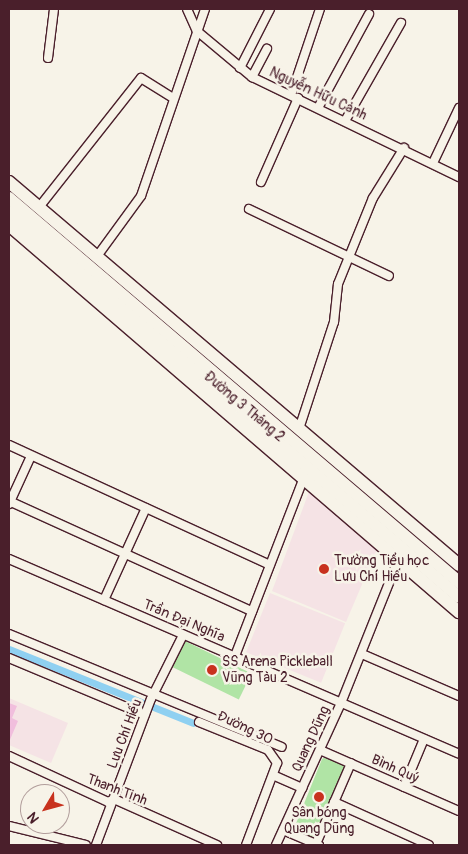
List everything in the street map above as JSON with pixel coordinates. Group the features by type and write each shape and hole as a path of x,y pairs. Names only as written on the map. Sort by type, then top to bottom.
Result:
{"main road":[{"name":"Đường 3 Tháng 2","path":"9,182 40,206 299,429 314,450 459,582"},
{"name":"Đường 3 Tháng 2","path":"9,198 314,450 459,565"},
{"name":"Đường 3 Tháng 2","path":"9,212 277,448"},
{"name":"Đường 3 Tháng 2","path":"9,225 459,597"},
{"name":"Đường 3 Tháng 2","path":"306,472 459,612"}],"street":[{"path":"48,58 54,9"},
{"name":"Nguyễn Hữu Cảnh","path":"187,9 197,31 252,77 404,148 459,177"},
{"path":"98,256 140,196 205,9"},
{"path":"240,68 270,9"},
{"path":"291,94 320,9"},
{"path":"318,108 369,14"},
{"path":"345,121 401,23"},
{"path":"252,77 267,49"},
{"path":"40,206 141,78 173,98"},
{"path":"261,182 298,98"},
{"path":"433,163 459,108"},
{"path":"299,429 334,322 338,284 373,198 404,148"},
{"path":"249,209 350,254 389,276"},
{"path":"9,445 270,565"},
{"path":"31,456 9,502 252,611"},
{"path":"235,656 306,472"},
{"path":"104,600 146,508"},
{"name":"Quang Dũng","path":"276,845 362,654 399,558"},
{"name":"Trần Đại Nghĩa","path":"9,559 459,754"},
{"path":"9,634 153,696 282,747"},
{"name":"Lưu Chí Hiếu","path":"96,845 153,696 183,634"},
{"path":"362,654 459,696"},
{"path":"9,658 146,713"},
{"name":"Đường 30","path":"200,722 268,750 277,763 275,776"},
{"path":"404,787 424,739"},
{"name":"Bình Quý","path":"320,750 459,811"},
{"name":"Thanh Tịnh","path":"9,756 108,802 114,799 217,845"},
{"path":"282,830 317,844 350,764"},
{"path":"246,845 275,776 302,788"},
{"path":"334,802 419,843 429,845"},
{"path":"9,826 86,845"}],"shaded area":[{"name":"Trường Tiểu học Lưu Chí Hiếu","path":"310,489 378,547 346,622 272,591"},
{"path":"270,593 345,623 321,683 246,652"},
{"path":"9,698 68,723 51,763 9,745"}],"green space":[{"name":"SS Arena Pickleball Vũng Tàu 2","path":"185,641 252,673 239,700 172,667"},
{"path":"327,756 344,763 345,769 312,838 295,830 295,826 322,759"}],"building":[{"path":"9,703 17,706 12,718 18,721 9,742"}],"waterway":[{"path":"9,649 193,723"}],"place":[{"name":"Trường Tiểu học Lưu Chí Hiếu","path":"324,569"},
{"name":"SS Arena Pickleball Vũng Tàu 2","path":"212,670"},
{"name":"Sân bóng Quang Dũng","path":"319,797"}]}
